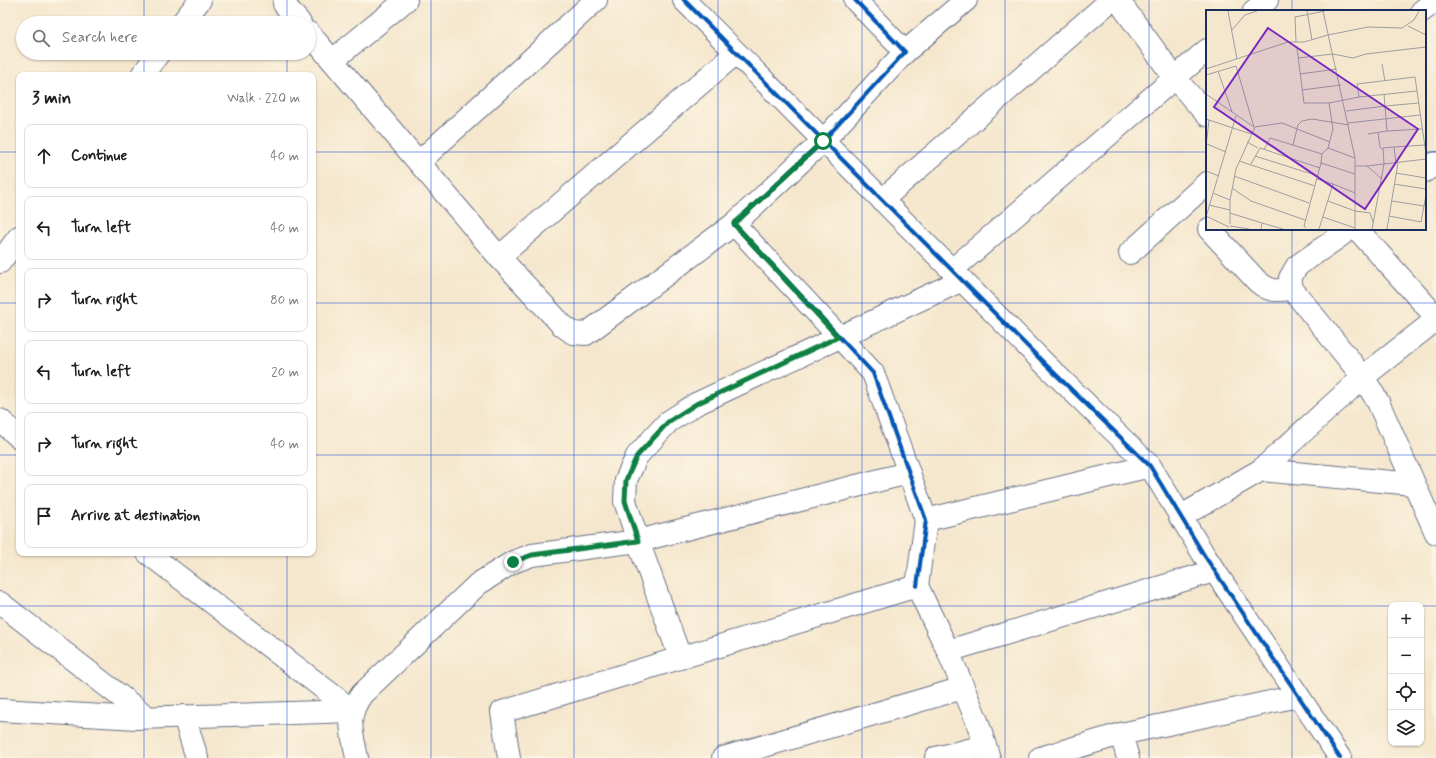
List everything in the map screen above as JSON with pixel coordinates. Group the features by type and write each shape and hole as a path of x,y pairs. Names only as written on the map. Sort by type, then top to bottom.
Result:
{"street":[{"path":"187,16 200,0"},
{"path":"333,60 406,0"},
{"path":"419,162 596,0"},
{"path":"684,0 823,141 1150,466 1214,571 1340,758"},
{"path":"855,0 905,52"},
{"path":"316,41 499,257 562,326 573,333 586,334 734,224 823,141 905,52 966,0"},
{"path":"882,200 1111,0"},
{"path":"1118,0 1174,77 1206,113"},
{"path":"1255,10 1267,0"},
{"path":"1423,10 1436,0"},
{"path":"284,4 294,16"},
{"path":"680,657 625,501 626,480 637,456 668,422 696,404 838,337 957,275 1174,77 1206,51"},
{"path":"499,257 736,53"},
{"path":"144,72 154,60"},
{"path":"1426,170 1436,163"},
{"path":"1130,253 1206,184"},
{"path":"1185,203 1206,226"},
{"path":"734,224 873,373 926,520 917,586 948,651 987,752 936,758"},
{"path":"1210,230 1265,288 1274,291 1292,289"},
{"path":"1349,230 1297,266 1290,278 1292,289 1363,377 1378,402 1436,533"},
{"path":"1180,517 1261,470 1363,377 1436,318 1358,230"},
{"path":"0,262 16,241"},
{"path":"0,420 16,434"},
{"path":"926,520 1150,466"},
{"path":"1261,470 1414,484"},
{"path":"357,758 350,720 356,703 362,694 478,584 513,562 532,555 638,541 908,473"},
{"path":"152,556 353,711"},
{"path":"948,651 1214,571"},
{"path":"509,758 502,712 917,586"},
{"path":"0,603 147,718"},
{"path":"723,758 963,688"},
{"path":"1040,758 1121,734 1298,696"},
{"path":"0,710 147,718 353,711"},
{"path":"184,716 197,758"},
{"path":"1121,734 1128,758"}],"cycle path":[{"path":"684,0 1045,364 1150,466 1204,555 1340,758"},
{"path":"855,0 905,52 823,141 734,224 873,373 926,520 917,586"}],"route":[{"path":"513,562 532,555 638,541 625,501 626,480 637,456 668,422 696,404 838,337 734,224 823,141"}]}
